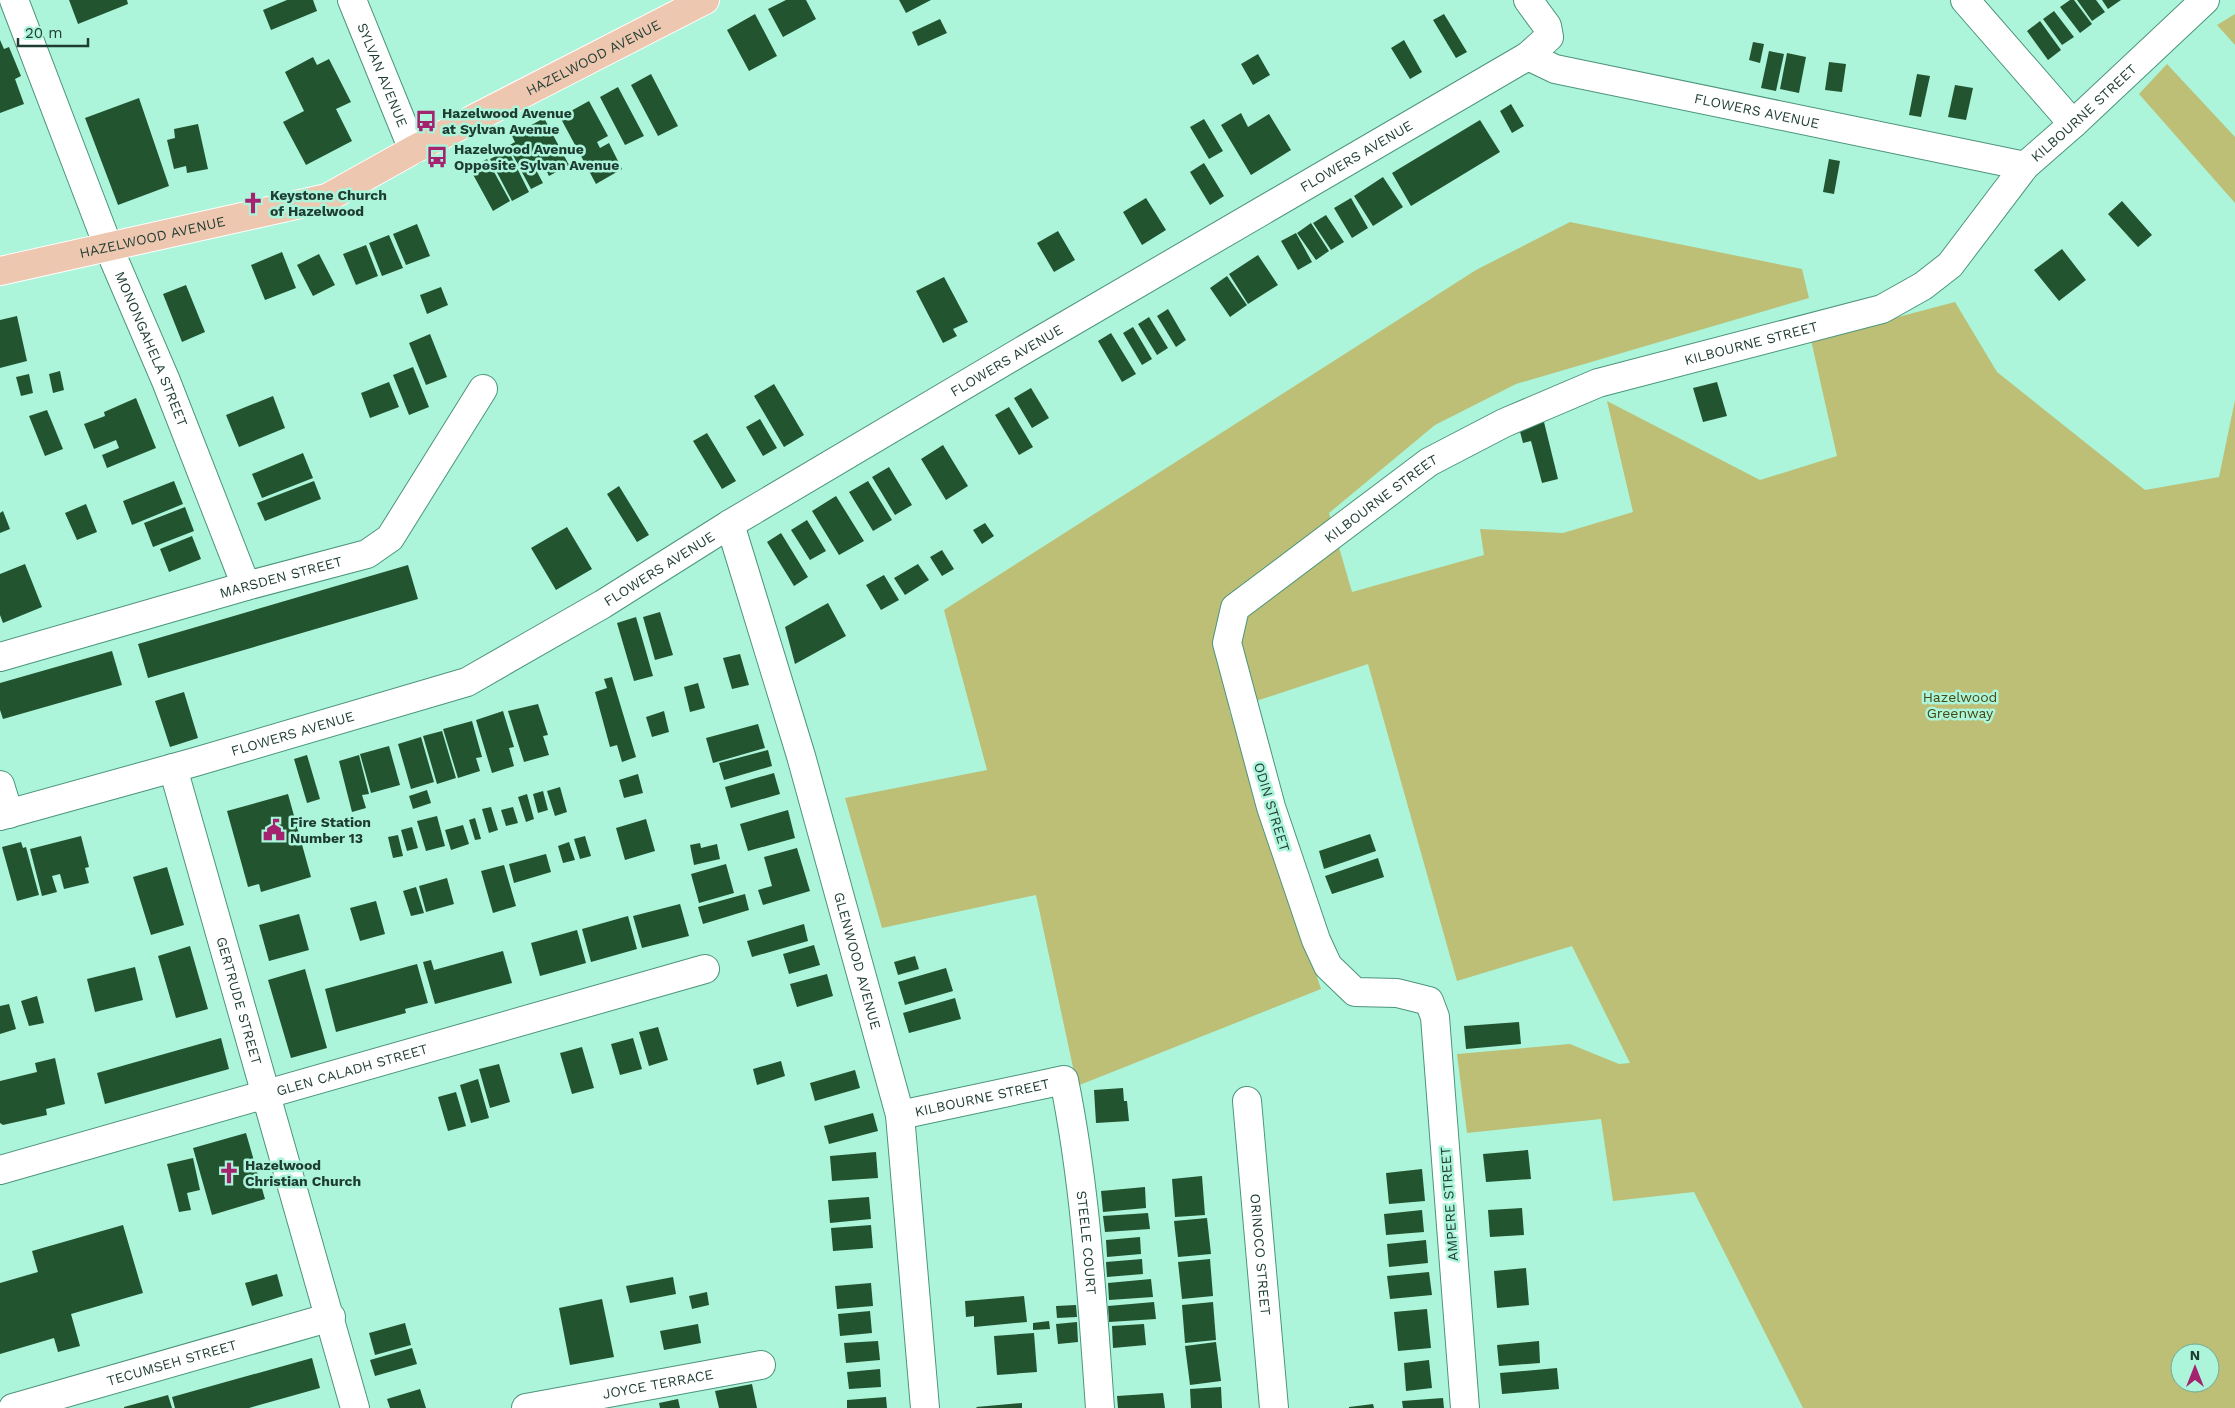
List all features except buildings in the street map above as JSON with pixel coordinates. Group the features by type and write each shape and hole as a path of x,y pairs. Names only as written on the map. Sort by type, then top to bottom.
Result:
{"main road":[{"name":"HAZELWOOD AVENUE","path":"0,271 327,198 413,150 705,0"}],"street":[{"name":"MONONGAHELA STREET","path":"14,0 108,246 166,381 246,586"},
{"name":"SYLVAN AVENUE","path":"352,0 413,150"},
{"path":"1528,0 1547,26 1549,37 1528,56"},
{"path":"1965,0 2073,124"},
{"name":"KILBOURNE STREET","path":"1236,608 1430,462 1504,423 1598,383 1882,309 1923,286 1950,265 2025,166 2073,124 2205,0"},
{"name":"FLOWERS AVENUE","path":"4,815 467,682 603,604 730,524 1035,343 1528,56 1555,69 2025,166"},
{"name":"MARSDEN STREET","path":"0,657 246,586 367,554 390,538 483,389"},
{"name":"GLENWOOD AVENUE","path":"730,524 801,756 900,1115 925,1408"},
{"name":"ODIN STREET","path":"1236,608 1227,643 1271,807 1316,940 1328,966 1355,992 1397,993 1429,1001"},
{"name":"GERTRUDE STREET","path":"173,768 264,1094 331,1317 355,1408"},
{"path":"0,785 4,815"},
{"name":"GLEN CALADH STREET","path":"0,1170 705,969"},
{"name":"AMPERE STREET","path":"1429,1001 1436,1018 1465,1408"},
{"name":"KILBOURNE STREET","path":"900,1115 1064,1080"},
{"name":"STEELE COURT","path":"1064,1080 1074,1129 1082,1196 1100,1408"},
{"name":"ORINOCO STREET","path":"1247,1100 1274,1408"},
{"name":"TECUMSEH STREET","path":"13,1408 331,1317"},
{"name":"JOYCE TERRACE","path":"526,1408 761,1365"}],"green space":[{"path":"2235,14 2235,45 2217,25"},
{"path":"2167,64 2235,137 2235,203 2139,94"},
{"name":"Hazelwood Greenway","path":"1570,222 1802,269 1809,298 1516,384 1435,425 1329,513 1352,592 1484,555 1480,529 1563,533 1633,512 1607,401 1760,480 1837,456 1811,340 1955,302 1997,372 2145,490 2219,477 2235,400 2235,1408 1803,1408 1694,1192 1613,1201 1601,1119 1467,1133 1457,1054 1570,1044 1619,1064 1630,1063 1572,946 1457,981 1368,664 1229,710 1321,989 1077,1086 1036,895 882,928 845,798 987,770 944,610 1476,270"}],"place":[{"name":"Hazelwood Avenue at Sylvan Avenue","path":"426,121"},
{"name":"Hazelwood Avenue Opposite Sylvan Avenue","path":"437,157"},
{"name":"Keystone Church of Hazelwood","path":"253,203"},
{"name":"Fire Station Number 13","path":"274,830"},
{"name":"Hazelwood Christian Church","path":"229,1173"}]}
